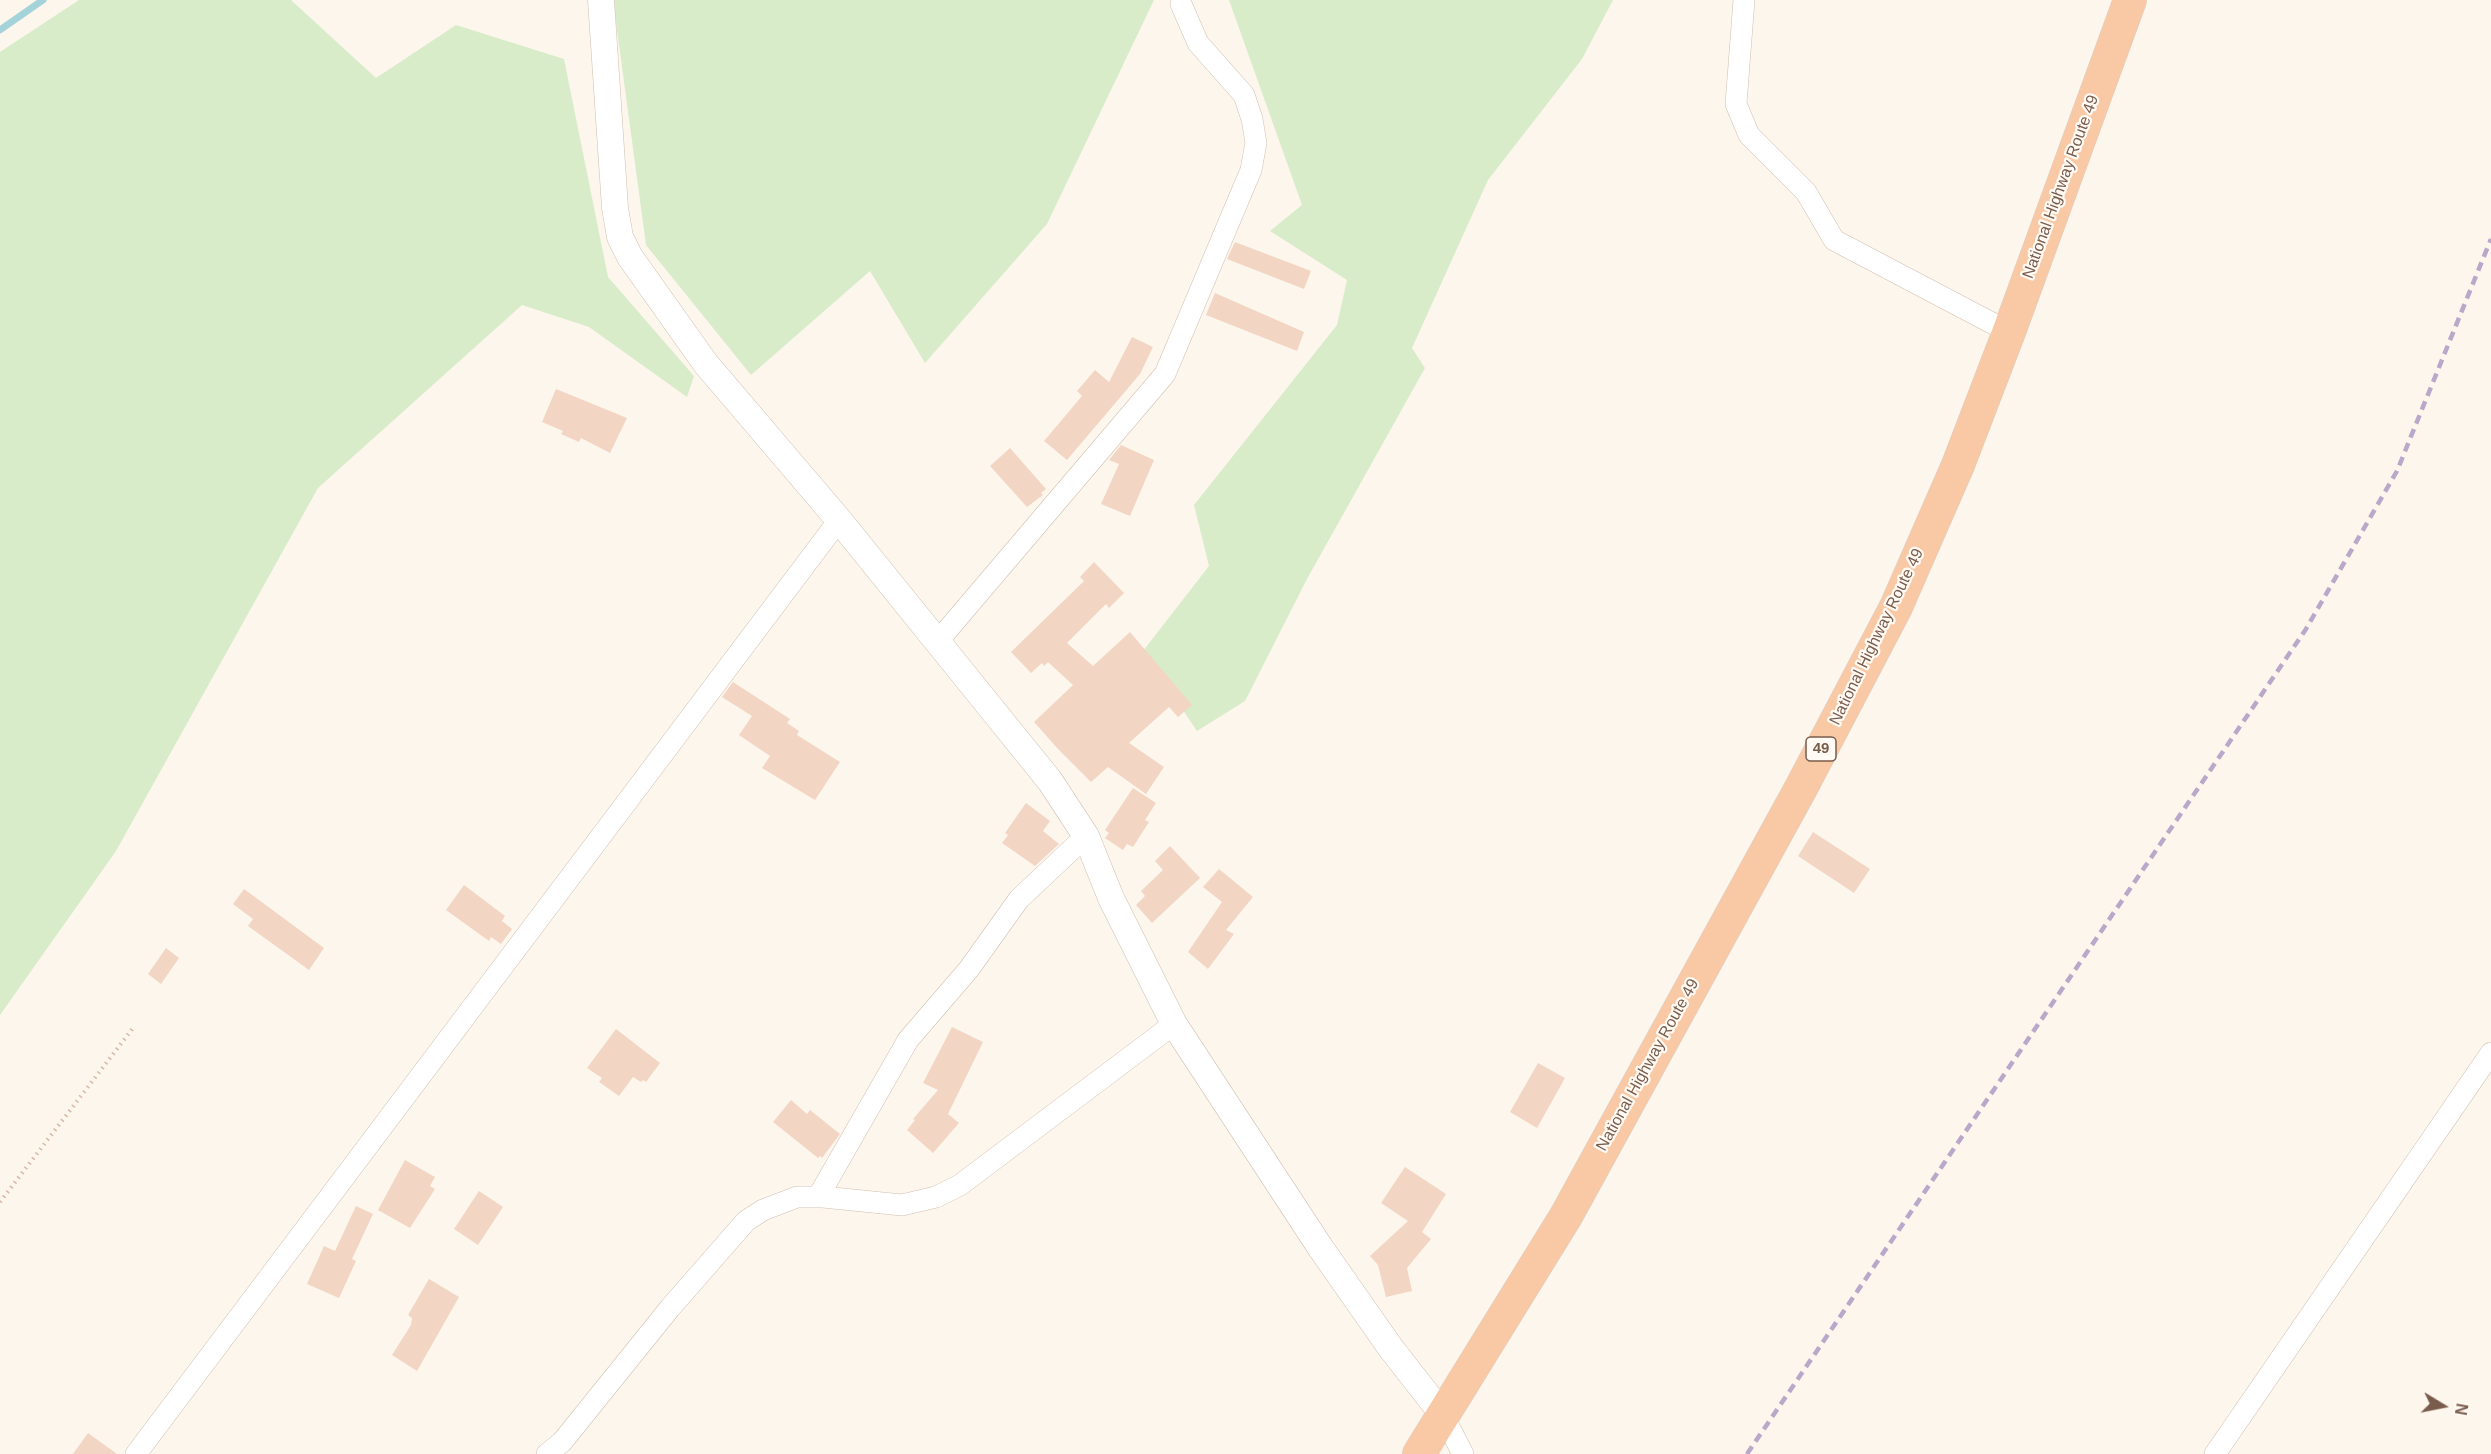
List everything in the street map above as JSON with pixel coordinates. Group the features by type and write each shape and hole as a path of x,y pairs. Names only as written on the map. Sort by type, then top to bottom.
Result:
{"highway":[{"name":"National Highway Route 49","path":"1419,1454 1566,1216 1896,607 1958,465 2130,0"}],"street":[{"path":"601,0 612,180 622,243 706,364 839,520 1050,781 1086,836 1112,898 1174,1024 1320,1247 1390,1347 1443,1415 1463,1454"},
{"path":"1744,0 1736,104 1749,135 1806,192 1834,240 2009,332"},
{"path":"938,641 1165,374 1251,170 1256,143 1252,119 1244,95 1198,43 1181,4"},
{"path":"136,1454 839,520"},
{"path":"818,1197 908,1040 969,969 1019,899 1086,836"},
{"path":"547,1454 562,1442 670,1308 746,1221 783,1201 818,1197 902,1205 936,1197 960,1185 1174,1024"},
{"path":"2215,1454 2491,1053"}],"path":[{"path":"0,1202 133,1028"}],"green space":[{"path":"79,0 291,0 376,78 456,25 564,59 608,277 694,376 687,397 589,327 522,305 318,488 116,851 0,1015 0,52"},
{"path":"613,0 1154,0 1047,224 925,363 870,271 751,375 646,245"},
{"path":"1229,0 1613,0 1582,59 1488,180 1412,348 1425,368 1307,579 1245,701 1197,731 1143,651 1209,566 1194,505 1337,325 1347,280 1270,231 1302,205"}],"building":[{"path":"1235,242 1311,271 1304,289 1227,259"},
{"path":"1215,293 1304,332 1297,351 1206,315"},
{"path":"1132,337 1153,347 1140,374 1067,460 1044,441 1082,396 1077,391 1095,370 1109,382"},
{"path":"556,389 627,418 610,453 581,438 579,442 561,434 563,431 542,422"},
{"path":"1121,445 1154,460 1130,516 1101,504 1119,464 1109,460"},
{"path":"1010,448 1046,489 1041,493 1043,495 1027,507 990,466"},
{"path":"1094,562 1124,593 1109,608 1106,604 1067,643 1093,666 1130,632 1192,705 1178,717 1169,707 1129,743 1164,767 1146,794 1108,767 1091,782 1058,749 1034,722 1073,685 1048,662 1044,666 1042,663 1031,673 1011,652 1084,581 1080,577"},
{"path":"733,682 790,719 787,723 799,731 797,735 840,762 815,800 762,768 770,756 739,735 752,716 722,697"},
{"path":"1133,788 1156,803 1145,820 1149,822 1133,847 1127,844 1123,850 1105,838 1109,833 1105,830"},
{"path":"1026,803 1050,821 1043,831 1059,844 1035,866 1002,843 1008,835 1005,833"},
{"path":"1813,832 1870,869 1854,893 1798,856"},
{"path":"1170,846 1200,878 1152,923 1136,905 1145,896 1141,891 1163,870 1155,861"},
{"path":"1219,869 1253,897 1226,930 1234,934 1208,969 1188,952 1222,902 1203,887"},
{"path":"464,885 505,916 502,921 512,929 501,944 491,937 489,941 446,910"},
{"path":"244,889 324,948 309,970 248,926 253,919 233,904"},
{"path":"166,948 179,958 161,984 148,974"},
{"path":"952,1027 983,1042 948,1114 959,1123 933,1153 907,1130 915,1120 913,1119 938,1090 923,1083"},
{"path":"616,1029 660,1063 646,1082 633,1077 619,1096 599,1082 602,1078 587,1068"},
{"path":"1538,1063 1565,1078 1537,1128 1510,1112"},
{"path":"791,1100 807,1114 810,1110 840,1134 822,1158 820,1156 818,1158 773,1122"},
{"path":"405,1160 435,1177 430,1186 435,1189 410,1228 378,1210"},
{"path":"1405,1167 1446,1194 1422,1232 1431,1239 1407,1268 1412,1291 1386,1297 1378,1265 1370,1256 1408,1221 1381,1203"},
{"path":"479,1191 503,1207 478,1245 454,1229"},
{"path":"356,1206 373,1214 352,1259 356,1261 339,1298 307,1284 324,1246 335,1251"},
{"path":"429,1279 459,1297 417,1371 392,1355 411,1325 412,1318 408,1315"},
{"path":"88,1433 117,1454 73,1454"}],"waterway":[{"path":"0,30 43,0"}],"railway":[{"path":"1747,1454 2306,629 2397,471 2491,239"}]}
